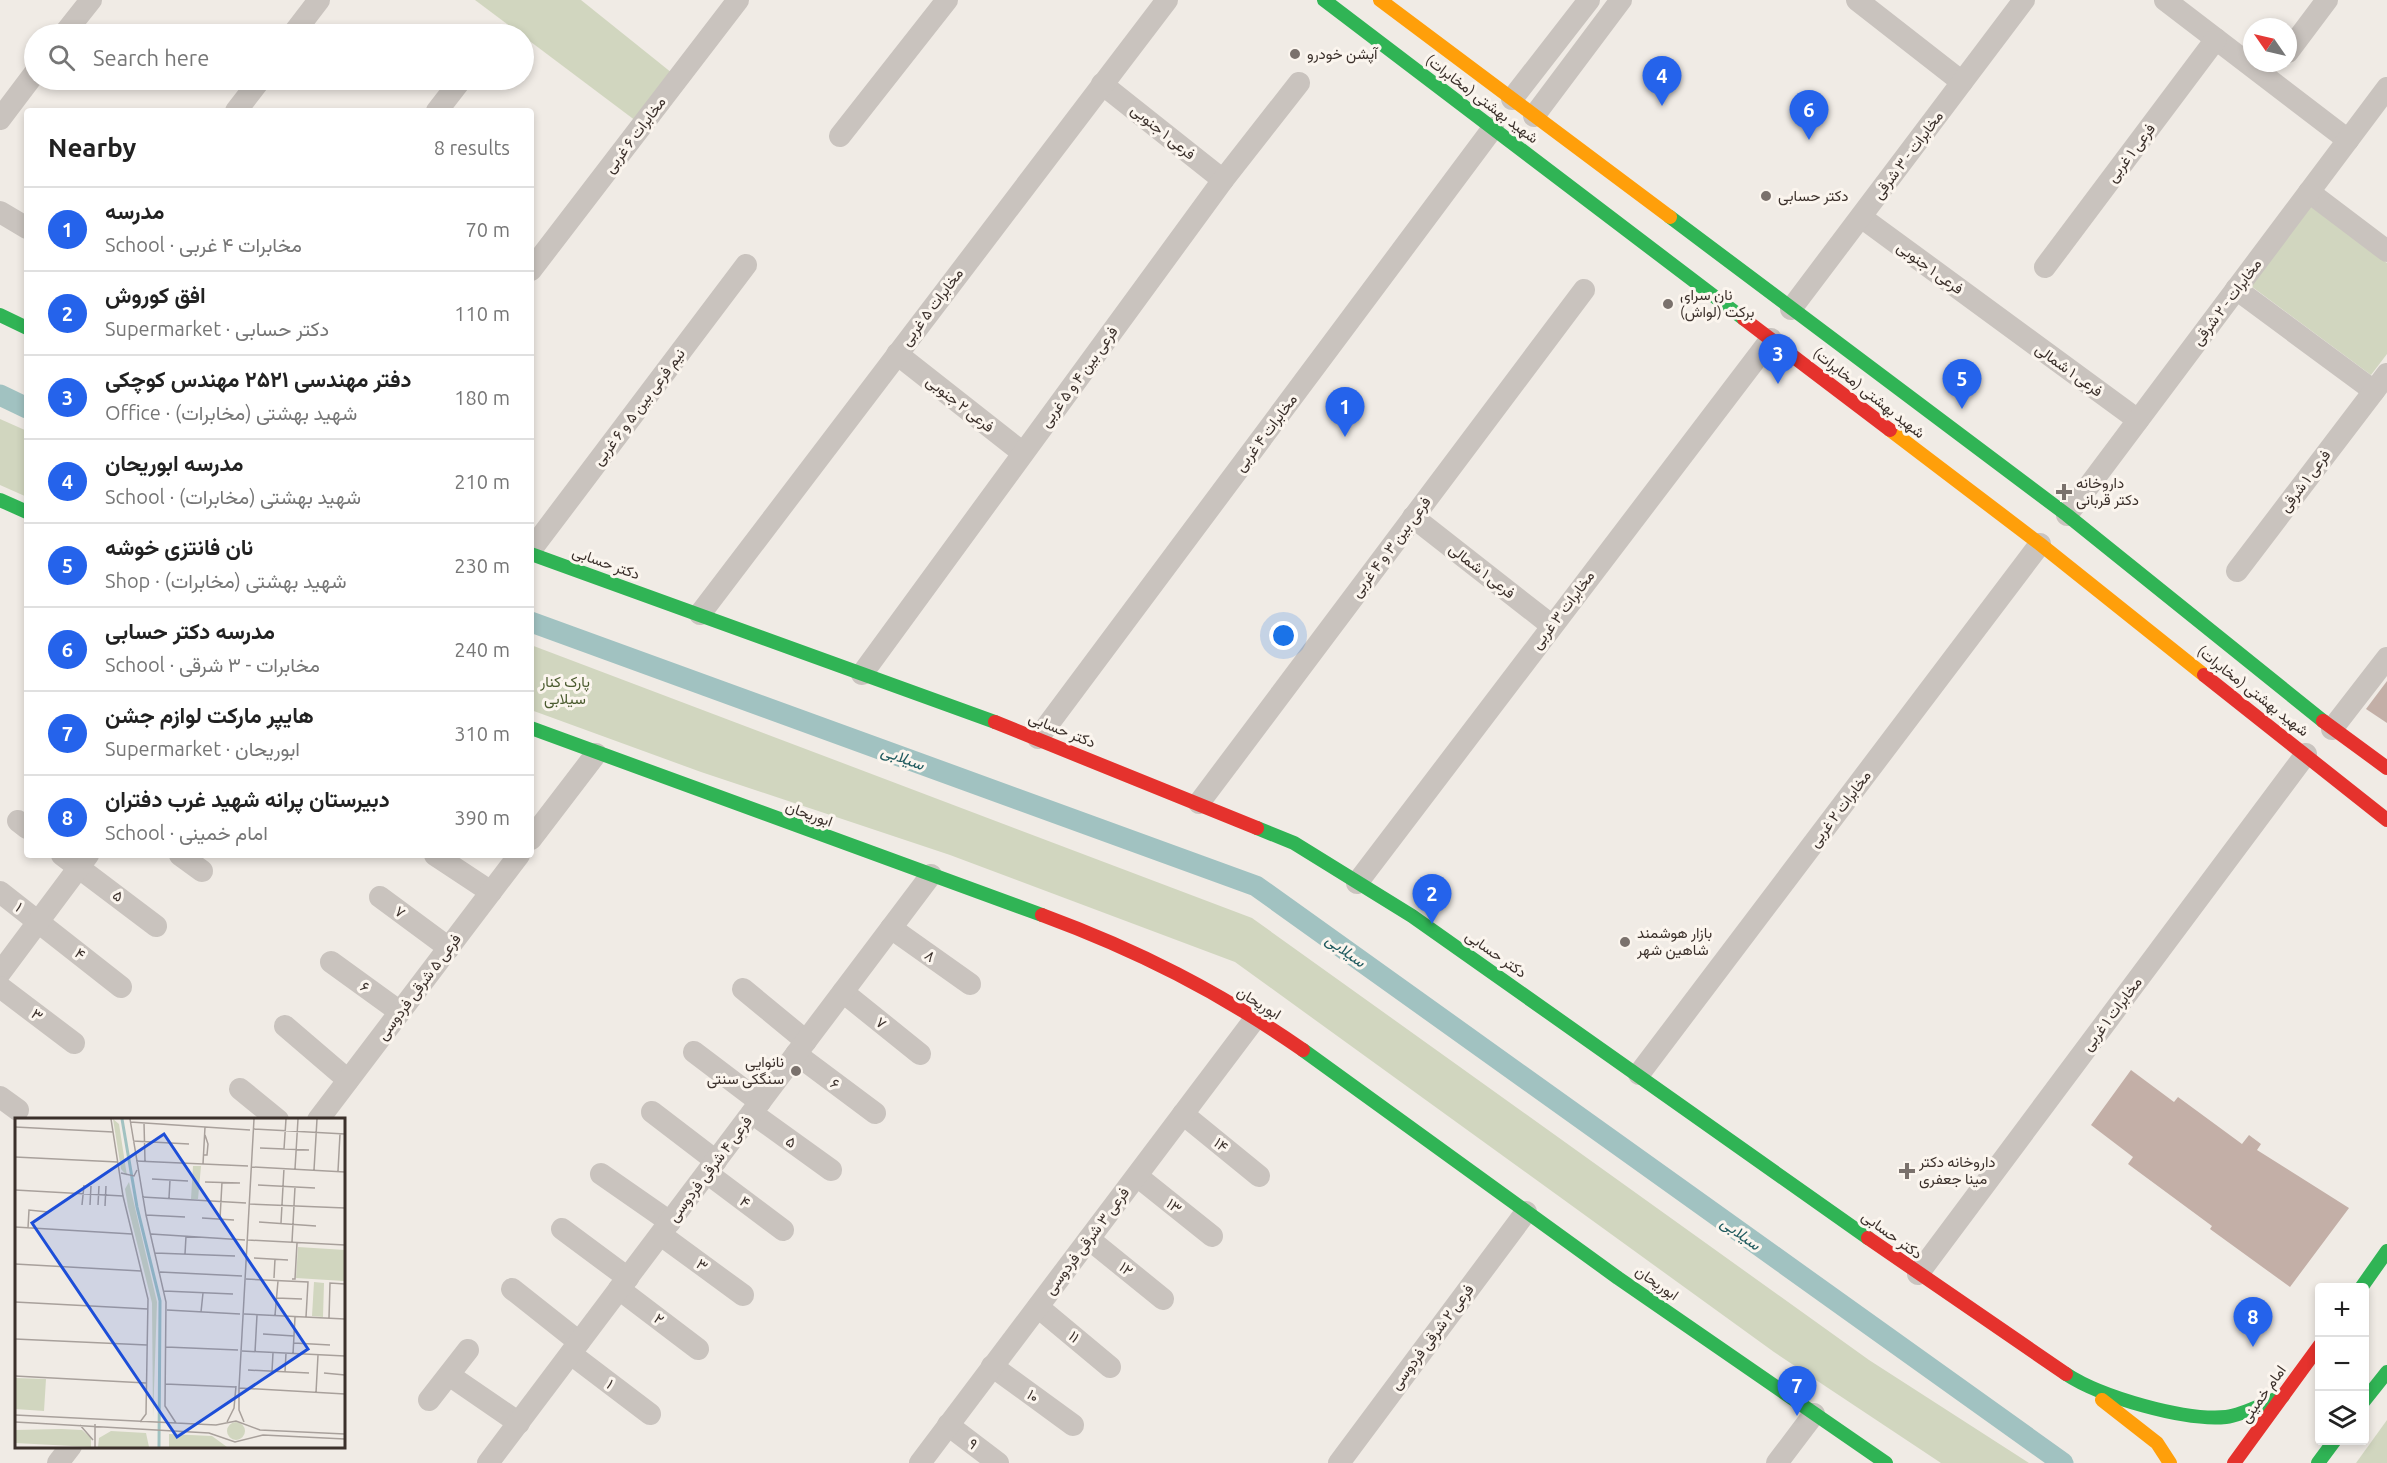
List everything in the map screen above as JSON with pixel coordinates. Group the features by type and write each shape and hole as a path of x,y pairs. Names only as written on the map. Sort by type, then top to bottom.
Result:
{"main road":[{"name":"شهید بهشتی (مخابرات)","path":"1324,0 2040,544 2387,820"},
{"name":"شهید بهشتی (مخابرات)","path":"1380,0 2067,515 2332,729 2387,768"},
{"path":"0,315 24,327"},
{"path":"0,500 24,511"},
{"name":"دکتر حسابی","path":"534,553 1038,738 1294,843 1412,916 1639,1074 1918,1274 2087,1388 2134,1403 2187,1414 2227,1417 2283,1396"},
{"name":"ابوریحان","path":"534,729 596,754 1142,953 1175,970 1312,1057 1526,1212 1886,1463"},
{"path":"2364,1283 2387,1251"},
{"name":"امام خمینی","path":"2234,1463 2315,1351"},
{"path":"2369,1395 2387,1372"},
{"path":"2087,1388 2157,1443 2170,1463"},
{"path":"2318,1463 2331,1445"}],"street":[{"path":"72,24 91,0"},
{"path":"301,24 319,0"},
{"name":"مخابرات ۶ غربی","path":"534,266 738,0"},
{"name":"مخابرات ۵ غربی","path":"700,614 1167,0"},
{"path":"1512,99 1588,0"},
{"path":"1534,116 1622,0"},
{"path":"1857,0 1962,82"},
{"name":"مخابرات - ۳ شرقی","path":"1791,309 2024,0"},
{"path":"2165,0 2216,39 2243,54"},
{"path":"2297,40 2327,0"},
{"path":"840,136 940,2"},
{"name":"فرعی ۱ غربی","path":"2045,267 2216,39"},
{"path":"2275,72 2348,140"},
{"name":"فرعی بین ۴ و ۵ غربی","path":"862,674 1223,180 1299,83"},
{"name":"فرعی ۱ جنوبی","path":"1102,84 1223,180"},
{"path":"0,119 24,87"},
{"name":"مخابرات - ۲ شرقی","path":"2067,515 2387,88"},
{"path":"238,108 252,90"},
{"path":"439,108 453,90"},
{"name":"مخابرات ۴ غربی","path":"1038,738 1493,128"},
{"path":"2309,192 2387,250"},
{"path":"0,212 24,226"},
{"name":"فرعی ۱ جنوبی","path":"1861,217 2000,319"},
{"name":"نیم فرعی بین ۵ و ۶ غربی","path":"534,548 746,265"},
{"name":"فرعی بین ۳ و ۴ غربی","path":"1198,803 1584,290"},
{"path":"2236,290 2380,383"},
{"name":"فرعی ۱ شمالی","path":"2000,319 2138,420"},
{"name":"مخابرات ۳ غربی","path":"1358,883 1551,625 1771,339"},
{"name":"فرعی ۲ جنوبی","path":"897,354 1023,453"},
{"name":"فرعی ۱ شرقی","path":"2237,571 2380,383"},
{"name":"فرعی ۱ شمالی","path":"1413,517 1551,625"},
{"name":"مخابرات ۲ غربی","path":"1639,1074 2040,544"},
{"path":"2332,729 2387,658"},
{"path":"534,835 596,754"},
{"name":"مخابرات ۱ غربی","path":"1918,1274 2306,754"},
{"path":"184,858 202,872"},
{"path":"440,858 491,892"},
{"name":"فرعی ۵ شرقی فردوسی","path":"319,1118 517,858"},
{"path":"0,973 39,921 76,859"},
{"name":"۵","path":"76,859 156,926"},
{"name":"فرعی ۴ شرقی فردوسی","path":"488,1463 931,875"},
{"name":"۱","path":"0,892 39,921"},
{"name":"۷","path":"380,897 449,948"},
{"name":"۴","path":"39,921 121,987"},
{"name":"۸","path":"891,928 970,984"},
{"name":"۶","path":"331,962 400,1012"},
{"name":"۳","path":"0,987 74,1043"},
{"name":"۶","path":"743,988 801,1048 875,1113"},
{"name":"۷","path":"843,992 920,1054"},
{"name":"فرعی ۳ شرقی فردوسی","path":"920,1463 1254,1020"},
{"path":"285,1026 348,1080"},
{"name":"۵","path":"694,1052 756,1108 831,1170"},
{"path":"240,1089 277,1118"},
{"name":"۴","path":"652,1112 783,1230"},
{"name":"۱۴","path":"1183,1114 1259,1176"},
{"name":"۳","path":"601,1174 743,1295"},
{"name":"۱۳","path":"1137,1176 1212,1236"},
{"name":"فرعی ۲ شرقی فردوسی","path":"1339,1463 1526,1212"},
{"name":"۲","path":"562,1229 698,1349"},
{"name":"۱۲","path":"1089,1239 1163,1299"},
{"name":"۱","path":"512,1289 650,1414"},
{"name":"۱۱","path":"1038,1306 1110,1366"},
{"path":"429,1400 468,1350"},
{"name":"۱۰","path":"992,1366 1073,1425"},
{"path":"449,1374 519,1423"},
{"path":"1777,1463 1814,1414"},
{"name":"۹","path":"948,1425 998,1463"},
{"path":"58,1463 69,1448"}],"green space":[{"path":"475,0 581,0 672,73 636,121 534,44 534,24 507,24"},
{"path":"2311,206 2387,263 2387,354 2371,375 2251,286"},
{"path":"0,419 24,430 24,496 0,485"},
{"name":"پارک کنار سیلابی","path":"534,646 1252,918 1869,1360 2029,1463 1941,1463 1774,1352 1235,962 950,855 701,772 534,711"},
{"path":"2387,1420 2387,1463 2356,1463"}],"building":[{"path":"2387,681 2387,723 2366,709"},
{"path":"2131,1070 2174,1102 2178,1097 2242,1144 2249,1135 2261,1144 2257,1150 2349,1208 2290,1287 2210,1229 2212,1226 2128,1164 2133,1157 2091,1125"}],"waterway":[{"name":"سیلابی","path":"0,395 24,407"},
{"name":"سیلابی","path":"534,623 1256,886 2063,1463"}],"traffic: fast":[{"path":"1324,0 1744,319"},
{"path":"1670,217 2067,515 2323,721"},
{"path":"0,315 24,327"},
{"path":"0,500 24,511"},
{"path":"534,555 995,722"},
{"path":"534,729 1042,915"},
{"path":"1257,828 1294,843 1412,916 1868,1238"},
{"path":"1303,1050 1618,1278 1886,1463"},
{"path":"2365,1283 2387,1251"},
{"path":"2369,1395 2387,1372"},
{"path":"2066,1374 2081,1383 2121,1399 2188,1415 2233,1416 2283,1396"},
{"path":"2318,1463 2331,1445"}],"traffic: slow":[{"path":"1380,0 1670,217"},
{"path":"1890,430 2040,544 2204,675"},
{"path":"2102,1400 2157,1443 2170,1463"}],"traffic: jam":[{"path":"1744,319 1890,430"},
{"path":"2204,675 2387,820"},
{"path":"2323,721 2387,768"},
{"path":"995,722 1257,828"},
{"path":"1042,915 1077,928 1177,974 1241,1009 1303,1050"},
{"path":"1868,1238 2066,1374"},
{"path":"2234,1463 2315,1352"}],"place":[{"name":"آپشن خودرو","path":"1295,54"},
{"name":"مدرسه ابوریحان","path":"1662,106"},
{"name":"مدرسه دکتر حسابی","path":"1809,140"},
{"name":"دکتر حسابی","path":"1766,196"},
{"name":"نان سرای برکت (لواش)","path":"1668,304"},
{"name":"دفتر مهندسی ۲۵۲۱ مهندس کوچکی","path":"1778,384"},
{"name":"نان فانتزی خوشه","path":"1962,409"},
{"name":"مدرسه","path":"1345,437"},
{"name":"داروخانه دکتر قربانی","path":"2064,492"},
{"name":"افق کوروش","path":"1432,924"},
{"name":"بازار هوشمند شاهین شهر","path":"1625,942"},
{"name":"نانوایی سنگکی سنتی","path":"796,1071"},
{"name":"داروخانه دکتر مینا جعفری","path":"1907,1171"},
{"name":"دبیرستان پرانه شهید غرب دفتران","path":"2253,1347"},
{"name":"هایپر مارکت لوازم جشن","path":"1797,1416"}]}
